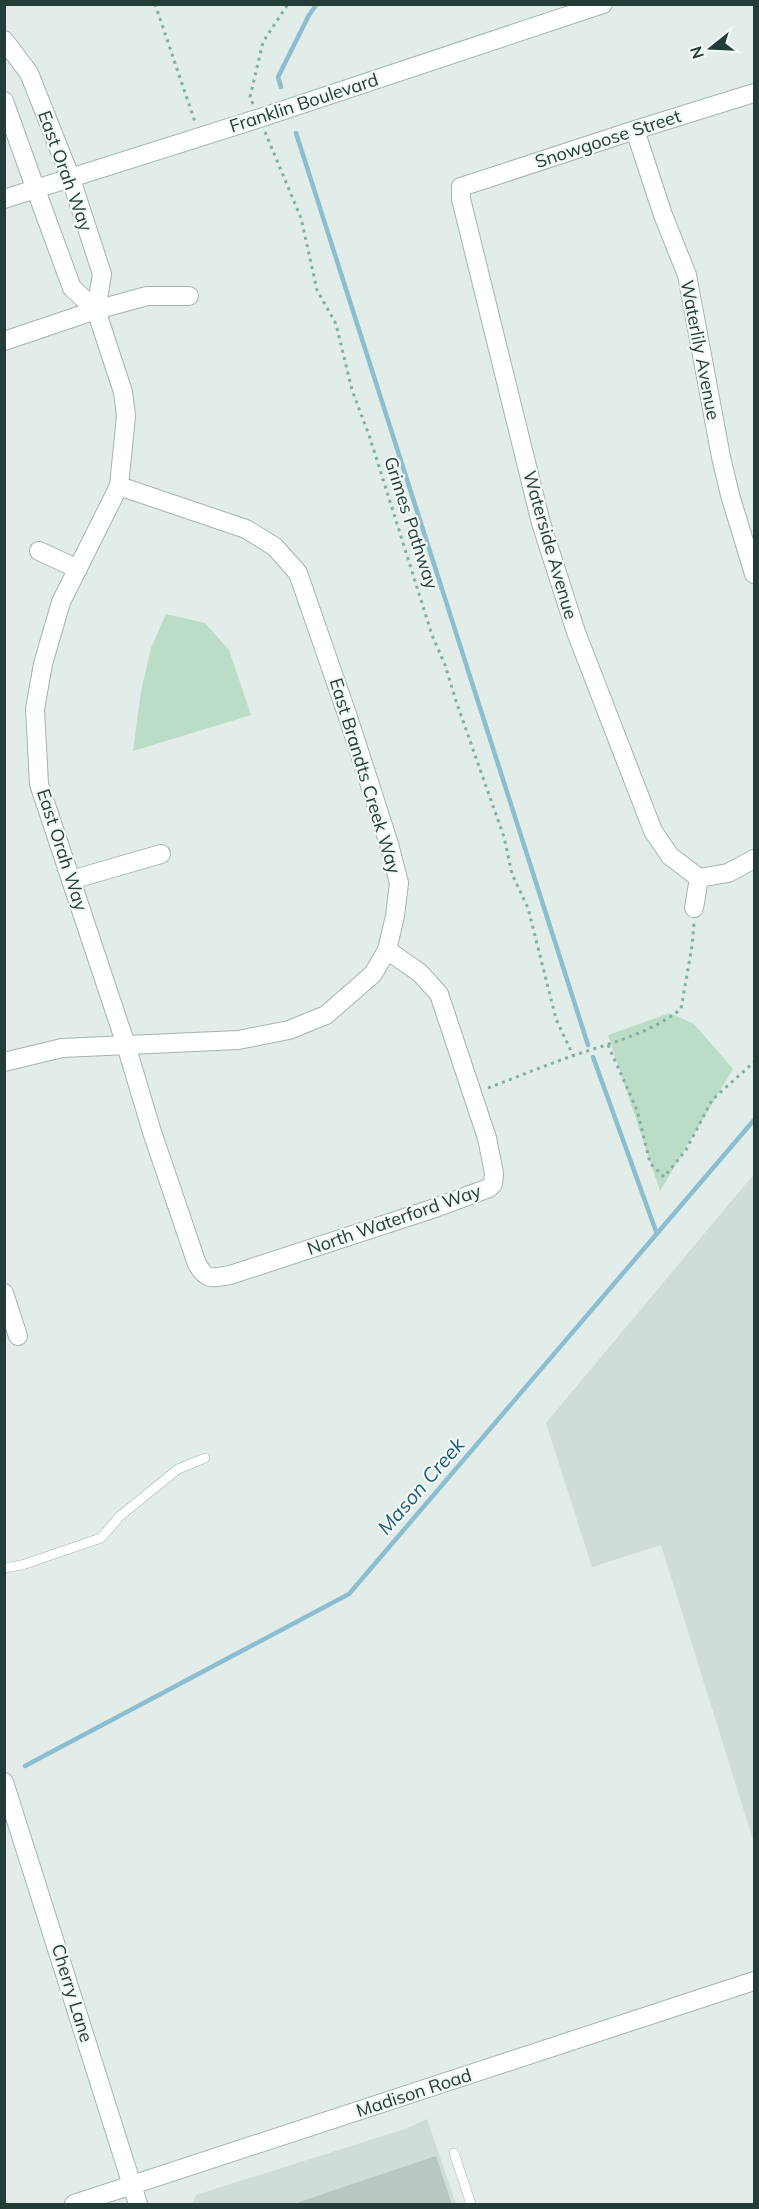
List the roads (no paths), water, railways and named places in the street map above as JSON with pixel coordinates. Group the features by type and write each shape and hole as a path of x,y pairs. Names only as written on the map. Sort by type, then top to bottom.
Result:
{"street":[{"name":"Franklin Boulevard","path":"4,199 260,118 603,4"},
{"name":"East Orah Way","path":"4,40 29,73 71,178 102,274 96,310 123,392 126,416 118,486 61,602 43,664 35,709 39,784 197,1264 203,1275 211,1278"},
{"name":"Snowgoose Street","path":"461,187 754,93"},
{"name":"East Orah Way","path":"4,101 72,288 96,310"},
{"name":"Waterlily Avenue","path":"635,130 663,215 687,275 721,457 754,574"},
{"name":"Waterside Avenue","path":"461,187 461,199 541,523 576,632 653,831 670,856 699,878"},
{"path":"4,341 96,310 147,296 189,296"},
{"name":"East Brandts Creek Way","path":"4,1062 62,1048 238,1040 289,1029 326,1015 373,974 387,950 395,916 399,884 389,844 298,573 275,547 246,529 118,486"},
{"path":"39,551 78,569"},
{"path":"71,880 161,854"},
{"path":"694,908 699,878 728,873 754,859"},
{"name":"North Waterford Way","path":"211,1278 241,1272 432,1209 489,1188 493,1184 494,1173 487,1138 439,994 420,973 387,950"},
{"path":"4,1293 18,1336"},
{"name":"Cherry Lane","path":"4,1782 138,2205"},
{"name":"Madison Road","path":"74,2205 754,1981"}],"lane":[{"path":"4,1568 22,1565 101,1538 120,1516 178,1469 205,1458"},
{"path":"454,2152 471,2205"}],"waterway":[{"path":"281,87 278,77 309,15 317,4"},
{"path":"296,133 588,1045"},
{"path":"593,1057 657,1234"},
{"name":"Mason Creek","path":"25,1766 349,1594 754,1120"}]}
